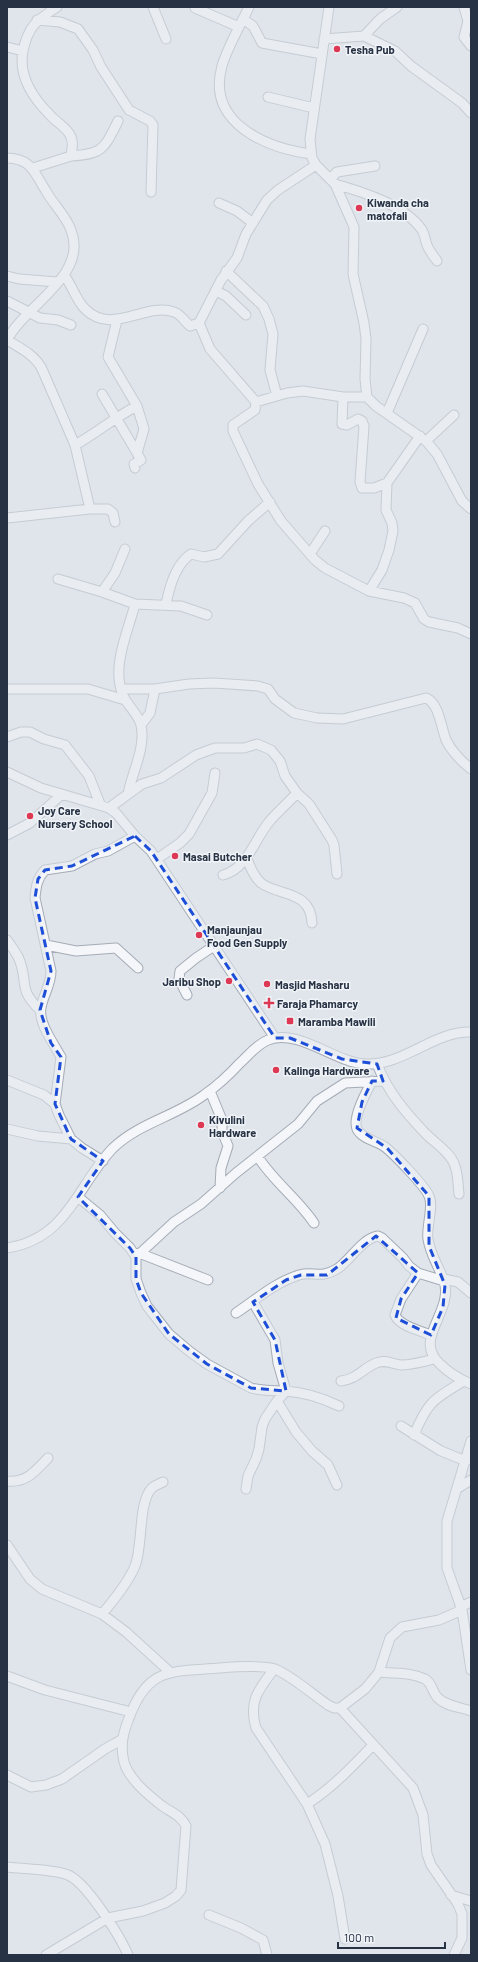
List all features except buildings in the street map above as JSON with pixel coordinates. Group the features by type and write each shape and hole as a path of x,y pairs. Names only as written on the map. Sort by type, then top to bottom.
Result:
{"street":[{"path":"57,7 37,20 29,30 21,64 24,76 34,96 50,115 70,134 72,142 71,156"},
{"path":"153,7 166,39"},
{"path":"249,7 222,66 220,93 229,112 243,130 265,142 288,151 311,154"},
{"path":"329,7 310,139 311,154 316,165 332,182 354,227 352,260 353,274 366,334 365,379 367,397 370,402 423,439 437,454 462,501 471,509"},
{"path":"364,36 380,19 397,7"},
{"path":"464,7 468,21 464,37 471,46"},
{"path":"195,8 253,26 262,43 322,54"},
{"path":"37,20 60,22 78,29 93,50 101,67 129,110 150,120 153,125 151,192"},
{"path":"324,39 364,36 395,51 411,66 462,103 471,113"},
{"path":"7,47 23,51"},
{"path":"268,97 314,108"},
{"path":"33,168 71,156 92,154 101,150 107,143 118,122"},
{"path":"7,158 26,162 33,168 46,191 71,228 74,239 75,248 64,275 11,331 7,340 38,362 75,445 90,509"},
{"path":"64,275 85,309 93,315 106,319 117,320 158,310 174,312 190,326 200,323 226,271 237,258 246,234 267,200 278,190 316,165"},
{"path":"332,182 337,172 375,166"},
{"path":"332,182 357,191 402,211 412,219 422,231 427,246 437,261"},
{"path":"219,203 237,212 253,223"},
{"path":"226,271 263,306 269,319 273,334 270,370 277,396"},
{"path":"7,276 19,279 58,282"},
{"path":"216,291 226,296 246,315"},
{"path":"7,301 40,318 58,320 71,325"},
{"path":"117,320 108,358 137,406 144,429 137,453"},
{"path":"200,323 210,349 256,402 255,410 232,427 258,484 281,521 310,554 325,568 370,591 409,600 415,603 424,619 429,622 458,628 471,634"},
{"path":"387,413 423,329"},
{"path":"256,402 277,396 303,392 343,397 367,397"},
{"path":"102,394 141,460 136,462 135,468"},
{"path":"343,397 342,424 347,425 358,419 362,421 364,426 361,487 365,489 374,488 387,483 423,439 454,415"},
{"path":"75,445 92,435 116,417 137,406"},
{"path":"370,591 382,570 390,550 393,531 392,523 386,510 387,483"},
{"path":"166,605 173,581 186,557 190,554 204,557 218,554 248,520 270,502"},
{"path":"7,518 90,509 111,510 114,522"},
{"path":"310,554 325,531"},
{"path":"102,592 115,573 125,549"},
{"path":"58,579 102,592 135,604 181,606 207,615"},
{"path":"135,604 118,673 125,700 141,725"},
{"path":"121,689 155,689 189,684 214,683 258,686 268,689 275,699 294,713 317,718 342,719 426,698 434,703 446,740 453,751 459,759 471,768"},
{"path":"7,689 88,689 125,700"},
{"path":"128,794 139,756 141,725 150,713 155,689"},
{"path":"7,737 21,732 30,732 44,739 65,745 89,776 100,804"},
{"path":"109,808 142,784 161,778 200,753 215,748 244,748 257,744 271,750 280,761 285,776 309,804 332,840 334,845 337,874"},
{"path":"7,772 41,788 100,804 116,812 135,836 152,851 275,1038"},
{"path":"157,859 180,843 189,834 212,794 215,773"},
{"path":"223,875 233,870 247,859 269,822 298,793"},
{"path":"7,835 30,823 62,794"},
{"path":"40,1010 51,977 46,945 35,898 38,879 41,874 50,868 72,866 95,854 108,851 135,836"},
{"path":"247,859 257,879 263,884 280,890 302,901 308,910 312,923"},
{"path":"7,940 19,959 25,991 30,1000 40,1010 44,1026 61,1057 55,1104"},
{"path":"46,945 76,951 116,948 138,968"},
{"path":"187,995 179,979 180,971 214,946"},
{"path":"7,1248 17,1246 45,1235 64,1216 103,1161 125,1138 142,1128 188,1106 210,1091 255,1048 269,1040 275,1038 290,1038 342,1059 364,1064 377,1064 402,1058 442,1038 470,1031"},
{"path":"377,1064 383,1081 402,1108 451,1158 455,1165 459,1194"},
{"path":"7,1080 44,1095 55,1104 71,1139 103,1161"},
{"path":"339,1406 313,1395 286,1391 261,1391 250,1388 189,1351 169,1334 147,1306 136,1279 138,1255 174,1222 201,1204 298,1124 317,1102 339,1086 353,1081 383,1081"},
{"path":"372,1081 357,1117 357,1128 361,1134 387,1148 421,1185 429,1196 431,1202 428,1236 429,1246 444,1280 445,1297 444,1307 431,1335 429,1348 434,1359 447,1371 468,1382"},
{"path":"210,1091 222,1120 222,1131 228,1146 221,1168 220,1188"},
{"path":"7,1129 38,1136 71,1139"},
{"path":"258,1157 268,1173 306,1210 314,1223"},
{"path":"78,1197 100,1215 114,1233 138,1255 208,1280"},
{"path":"236,1314 275,1284 301,1275 327,1275 339,1268 367,1242 378,1236 418,1273 458,1282 471,1293"},
{"path":"418,1273 401,1299 395,1315 396,1318 405,1324 431,1335"},
{"path":"253,1302 275,1340 278,1363 286,1391"},
{"path":"341,1381 352,1380 377,1362 387,1360 402,1365 416,1364 434,1359"},
{"path":"414,1434 428,1407 436,1398 468,1382"},
{"path":"246,1489 248,1476 259,1449 262,1427 277,1401 286,1391"},
{"path":"277,1401 296,1432 312,1451 328,1466 337,1485"},
{"path":"401,1426 442,1451 466,1461"},
{"path":"471,1441 447,1521 447,1568 461,1608 471,1670"},
{"path":"7,1481 17,1482 31,1476 48,1458"},
{"path":"458,1488 471,1480"},
{"path":"102,1614 119,1593 135,1566 139,1554 146,1498 151,1488 163,1482"},
{"path":"7,1544 30,1579 42,1588 102,1614 126,1632 170,1672"},
{"path":"46,1955 108,1918 143,1911 165,1903 176,1896 181,1890 187,1833 184,1821 162,1806 130,1776 123,1758 122,1740 135,1701 145,1686 153,1679 170,1672 237,1666 274,1669 328,1705 334,1708 340,1708 365,1689 379,1672 390,1638 402,1627 439,1620 471,1602"},
{"path":"274,1669 256,1694 252,1716 256,1728 307,1804 325,1844 338,1896 345,1940"},
{"path":"379,1672 402,1672 420,1678 430,1683 436,1696 447,1704 471,1711"},
{"path":"7,1676 45,1690 131,1712"},
{"path":"340,1708 413,1788 423,1815 427,1854 431,1865 458,1904 462,1914 462,1938 454,1955"},
{"path":"7,1775 31,1787 46,1785 62,1779 105,1749 122,1740"},
{"path":"307,1804 340,1778 373,1745"},
{"path":"7,1867 67,1874 79,1882 108,1918 128,1955"},
{"path":"451,1895 471,1901"},
{"path":"209,1915 241,1928 263,1940 267,1955"}],"highlighted area":[{"path":"135,836 151,851 275,1038 290,1038 342,1059 377,1064 383,1081 372,1081 362,1102 357,1128 387,1148 429,1196 429,1246 445,1285 443,1307 431,1335 396,1318 401,1299 418,1273 376,1236 327,1275 301,1275 286,1280 253,1302 275,1340 286,1391 251,1388 207,1364 169,1334 141,1293 136,1279 136,1257 130,1248 78,1197 103,1161 71,1139 55,1104 61,1057 51,1043 40,1010 51,971 35,898 38,879 45,870 72,866"}],"place":[{"name":"Tesha Pub","path":"337,49"},
{"name":"Kiwanda cha matofali","path":"359,208"},
{"name":"Joy Care Nursery School","path":"30,816"},
{"name":"Masai Butcher","path":"175,856"},
{"name":"Manjaunjau Food Gen Supply","path":"199,935"},
{"name":"Jaribu Shop","path":"229,981"},
{"name":"Masjid Masharu","path":"267,984"},
{"name":"Faraja Phamarcy","path":"269,1003"},
{"name":"Maramba Mawili","path":"290,1021"},
{"name":"Kalinga Hardware","path":"276,1070"},
{"name":"Kivulini Hardware","path":"201,1125"}]}
